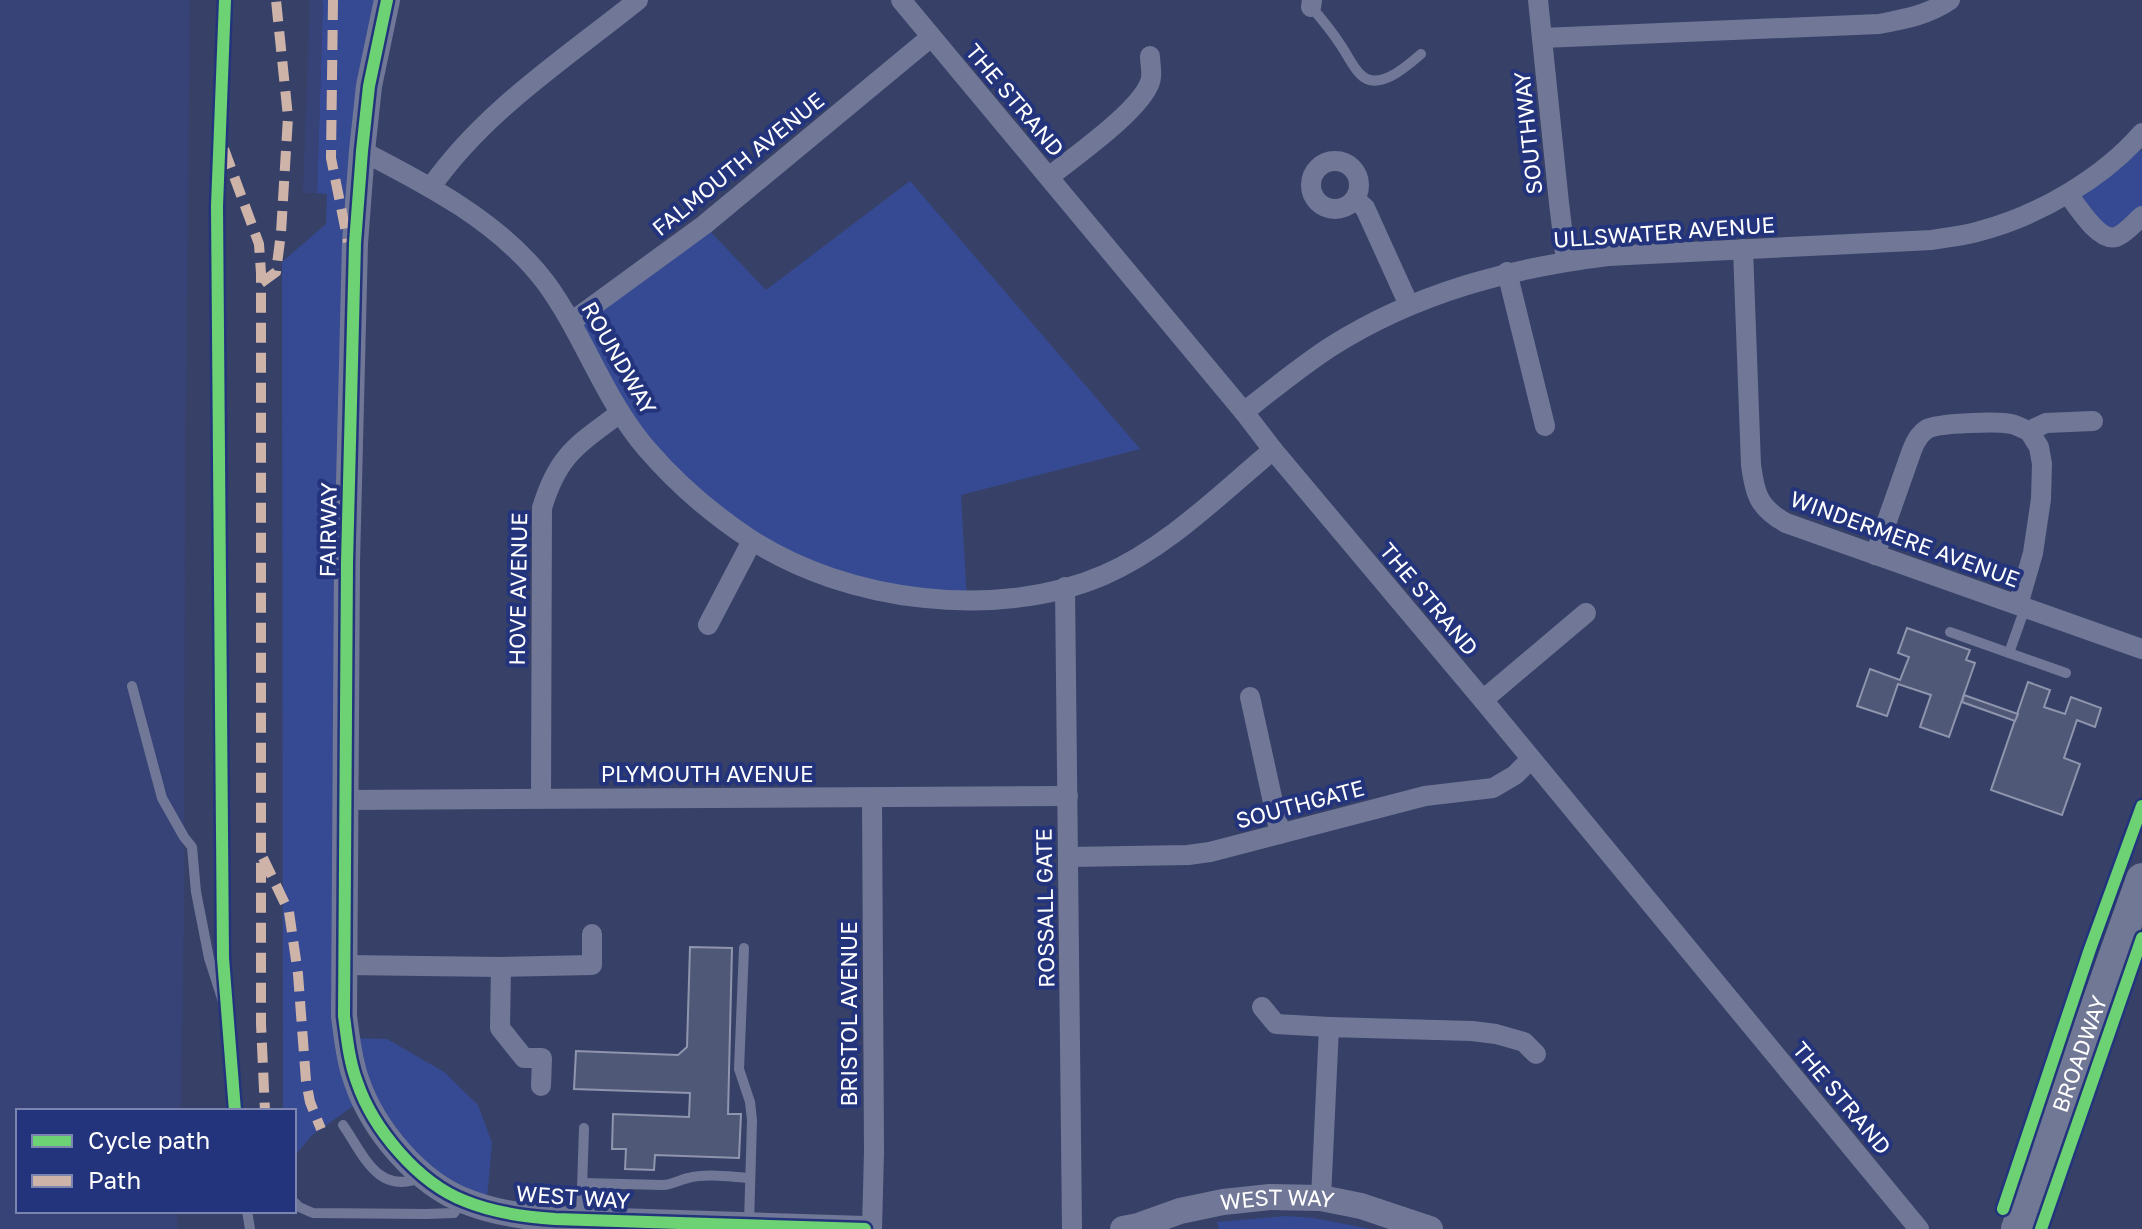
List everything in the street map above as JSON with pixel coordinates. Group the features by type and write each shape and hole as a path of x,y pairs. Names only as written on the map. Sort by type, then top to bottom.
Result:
{"main road":[{"name":"BROADWAY","path":"2017,1229 2142,879"}],"street":[{"name":"FAIRWAY","path":"351,1062 344,1016 347,562 355,243 369,86 387,0"},
{"path":"431,187 490,117 638,0"},
{"name":"SOUTHWAY","path":"1538,0 1566,261"},
{"path":"1542,38 1879,24 1935,10 1950,0"},
{"name":"THE STRAND","path":"906,2 931,37 1919,1229"},
{"name":"FALMOUTH AVENUE","path":"571,322 704,225 931,37"},
{"path":"1049,177 1128,113 1151,79 1150,56"},
{"name":"ULLSWATER AVENUE","path":"1244,412 1325,351 1409,305 1459,286 1507,272 1566,261 1649,253 1932,240 1980,232 2024,217 2068,194 2139,142"},
{"name":"ROUNDWAY","path":"362,151 431,187 514,247 545,283 571,322 620,413 645,447 709,510 752,541 818,573 926,598 967,602 1031,596 1065,587 1102,576 1155,546 1273,450"},
{"path":"2068,194 2098,232 2107,237 2117,237 2142,216"},
{"path":"1355,199 1365,208 1409,305"},
{"name":"WINDERMERE AVENUE","path":"1743,249 1751,465 1759,500 1770,514 1786,523 2142,649"},
{"path":"1507,272 1545,426"},
{"name":"HOVE AVENUE","path":"541,798 542,508 550,482 561,463 578,445 620,413"},
{"path":"2029,431 2046,423 2093,421"},
{"path":"1875,555 1917,438 1937,426 2012,424 2029,431 2039,447 2042,464 2041,499 2021,607"},
{"path":"708,625 752,541"},
{"name":"ROSSALL GATE","path":"1065,587 1072,1229"},
{"path":"1483,700 1586,613"},
{"path":"1250,697 1280,834"},
{"name":"SOUTHGATE","path":"1069,857 1210,852 1425,796 1493,788 1515,775 1531,759"},
{"name":"PLYMOUTH AVENUE","path":"346,800 1068,796"},
{"name":"BRISTOL AVENUE","path":"872,798 872,1229"},
{"path":"592,934 592,965"},
{"path":"345,965 613,965"},
{"path":"501,967 500,1028 524,1058 542,1058 541,1086"},
{"path":"1262,1007 1276,1024 1472,1031 1524,1042 1536,1054"},
{"path":"1321,1198 1329,1027"},
{"name":"WEST WAY","path":"351,1062 372,1116 386,1137 425,1177 463,1201 499,1212 533,1217 865,1229"},
{"name":"WEST WAY","path":"1123,1229 1180,1211 1270,1197 1321,1198 1361,1206 1430,1229"}],"lane":[{"path":"1311,3 1360,75 1368,80 1386,78 1421,54"},
{"path":"2009,653 2021,607"},
{"path":"1950,632 2066,673"},
{"path":"132,686 162,798 192,847 196,892 209,958 227,1014 236,1109"},
{"path":"744,948 739,1069 750,1102 752,1120 749,1225"},
{"path":"343,1125 377,1175 390,1182 412,1182 425,1177"},
{"path":"581,1220 584,1128"},
{"path":"583,1183 662,1185 686,1178 750,1178"},
{"path":"296,1204 313,1213 426,1214 454,1213 463,1201"}],"shaded area":[{"path":"0,0 190,0 181,1109 16,1109 16,1213 177,1213 177,1229 0,1229"},
{"path":"310,0 323,0 317,193 303,193"},
{"path":"323,0 387,0 369,86 347,1038 387,1039 444,1072 478,1105 492,1143 486,1208 463,1201 363,1099 311,1136 297,1153 296,1109 283,1109 282,262 326,224 327,194 317,193"},
{"path":"2134,142 2142,152 2142,216 2117,237 2068,194"},
{"path":"910,181 1140,449 961,495 967,602 819,573 675,479 571,322 704,225 766,290"},
{"path":"1286,1216 1371,1229 1219,1229 1217,1222"}],"building":[{"path":"1907,628 1970,650 1966,660 1975,663 1949,737 1920,727 1931,695 1898,684 1887,716 1857,706 1870,669 1900,680 1909,657 1898,653"},
{"path":"2028,682 2050,690 2044,707 2065,714 2071,697 2101,708 2095,727 2077,720 2064,758 2080,764 2062,815 1991,790"},
{"path":"1964,695 2018,714 2015,721 1962,702"},
{"path":"690,947 732,948 728,1114 741,1114 739,1158 655,1155 654,1170 625,1169 626,1149 612,1149 613,1114 689,1117 690,1093 574,1089 576,1051 678,1055 687,1047"}],"marked path":[{"path":"261,283 276,272 288,117 276,0"},
{"path":"333,0 331,158 348,242"},
{"path":"224,149 259,244 261,273 261,1024 265,1109"},
{"path":"263,858 289,912 298,974 306,1081 310,1102 321,1129"}],"cycle path":[{"path":"225,0 217,206 223,958 235,1109"},
{"path":"387,0 369,86 355,243 347,562 344,1016 350,1058 364,1100 386,1136 414,1168 448,1193 487,1209 555,1219 865,1229"},
{"path":"2003,1209 2090,949 2142,806"},
{"path":"2041,1229 2142,938"}]}
